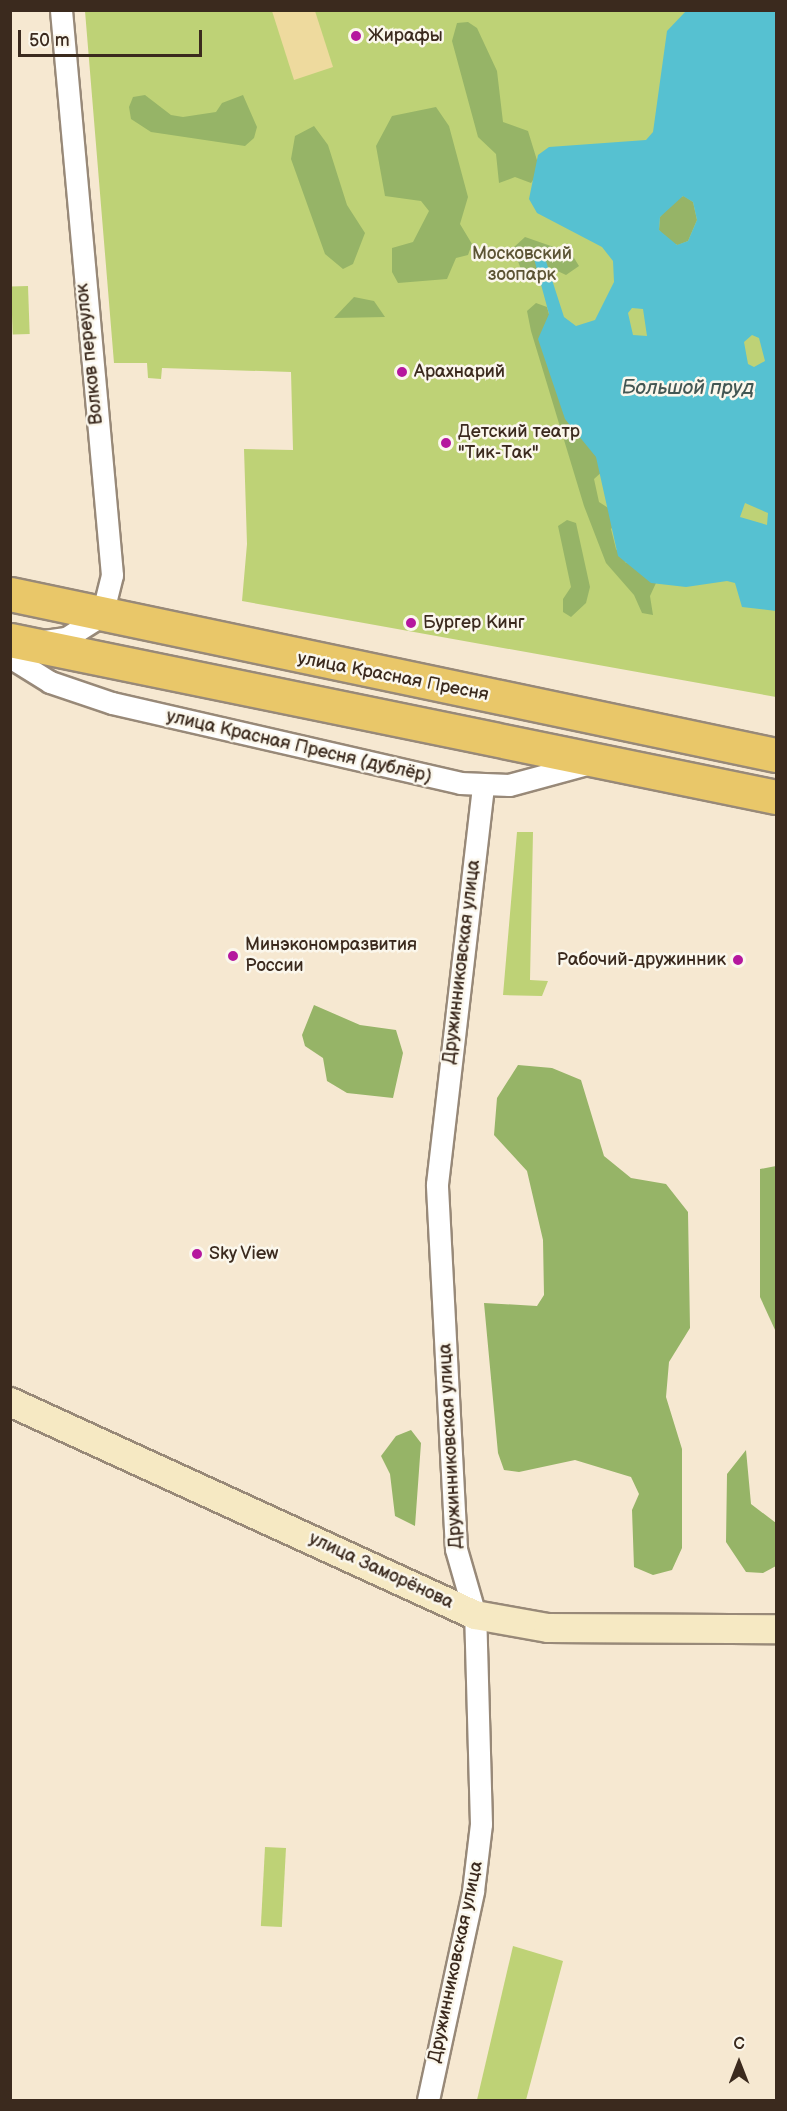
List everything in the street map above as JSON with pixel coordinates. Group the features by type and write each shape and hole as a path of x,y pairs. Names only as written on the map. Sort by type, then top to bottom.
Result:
{"main road":[{"name":"улица Красная Пресня","path":"10,594 777,755"},
{"path":"16,647 777,797"}],"street":[{"name":"Волков переулок","path":"61,10 112,575 102,615"},
{"path":"16,647 66,638 102,615"},
{"name":"улица Красная Пресня (дублёр)","path":"16,647 50,682 112,704 483,786 510,785 596,762"},
{"name":"Дружинниковская улица","path":"429,2100 478,1857 475,1615 456,1549 437,1184 483,786"},
{"name":"улица Заморёнова","path":"10,1402 475,1615 548,1628 777,1629"}],"green space":[{"name":"Московский зоопарк","path":"85,11 776,11 776,697 242,601 247,544 244,449 293,450 291,372 162,368 161,379 148,378 147,363 114,363"},
{"path":"468,22 477,28 497,71 503,122 528,131 540,170 531,183 515,177 499,183 496,154 478,137 452,41 457,23"},
{"path":"145,95 171,115 183,117 216,112 222,103 243,95 257,127 254,138 245,146 151,132 131,119 129,107 133,97"},
{"path":"436,107 449,126 468,197 460,224 472,244 468,255 456,258 447,279 398,283 392,272 392,248 413,242 429,211 421,201 385,196 376,146 392,116"},
{"path":"314,126 328,145 347,205 365,233 353,264 343,269 325,254 291,159 295,136"},
{"path":"684,196 693,202 697,220 688,241 678,245 668,242 659,230 660,217 674,199"},
{"path":"525,237 571,253 579,266 566,275 549,267 530,275 522,272 513,248"},
{"path":"28,286 30,334 13,335 11,287"},
{"path":"354,297 374,301 385,317 334,318"},
{"path":"536,303 547,307 565,375 605,469 594,479 599,502 613,511 618,521 611,529 616,549 626,563 640,562 656,583 650,596 653,615 642,613 634,595 606,563 584,506 531,331 527,311"},
{"path":"567,520 576,523 590,587 586,603 571,617 563,612 563,599 571,587 558,526"},
{"path":"517,832 533,832 530,980 548,981 542,996 503,995"},
{"path":"314,1005 360,1025 396,1030 403,1053 393,1098 347,1093 327,1081 323,1058 305,1046 302,1035"},
{"path":"518,1065 552,1068 581,1080 604,1156 631,1178 666,1184 688,1212 690,1328 669,1362 666,1397 682,1449 682,1548 672,1570 653,1575 634,1567 632,1510 639,1494 631,1477 575,1460 519,1472 504,1470 498,1453 484,1303 537,1306 544,1295 543,1240 527,1171 494,1135 497,1098"},
{"path":"776,1166 776,1332 760,1297 760,1169"},
{"path":"411,1430 421,1443 415,1526 395,1516 390,1474 381,1456 396,1436"},
{"path":"746,1450 751,1504 776,1523 776,1566 763,1573 746,1572 726,1542 727,1474"},
{"path":"265,1847 286,1848 282,1927 261,1926"},
{"path":"513,1946 563,1961 526,2100 477,2100"}],"sand":[{"path":"272,11 315,11 333,67 294,80"}],"water":[{"name":"Большой пруд","path":"686,11 776,11 776,611 742,607 735,583 727,581 686,587 651,583 618,556 596,457 565,419 538,339 549,314 533,255 545,258 564,317 576,326 595,320 614,282 613,261 602,247 537,213 529,199 538,155 549,147 646,140 653,132 667,31","holes":["683,196 693,202 697,220 688,241 677,245 659,230 660,217","632,308 643,309 647,336 633,335 628,313","752,335 759,338 765,361 754,367 748,364 744,342","745,503 768,513 767,525 740,517"]}],"place":[{"name":"Жирафы","path":"356,36"},
{"name":"Арахнарий","path":"402,372"},
{"name":"Детский театр \"Тик-Так\"","path":"446,443"},
{"name":"Бургер Кинг","path":"411,623"},
{"name":"Минэкономразвития России","path":"233,956"},
{"name":"Рабочий-дружинник","path":"738,960"},
{"name":"Sky View","path":"197,1254"}]}
